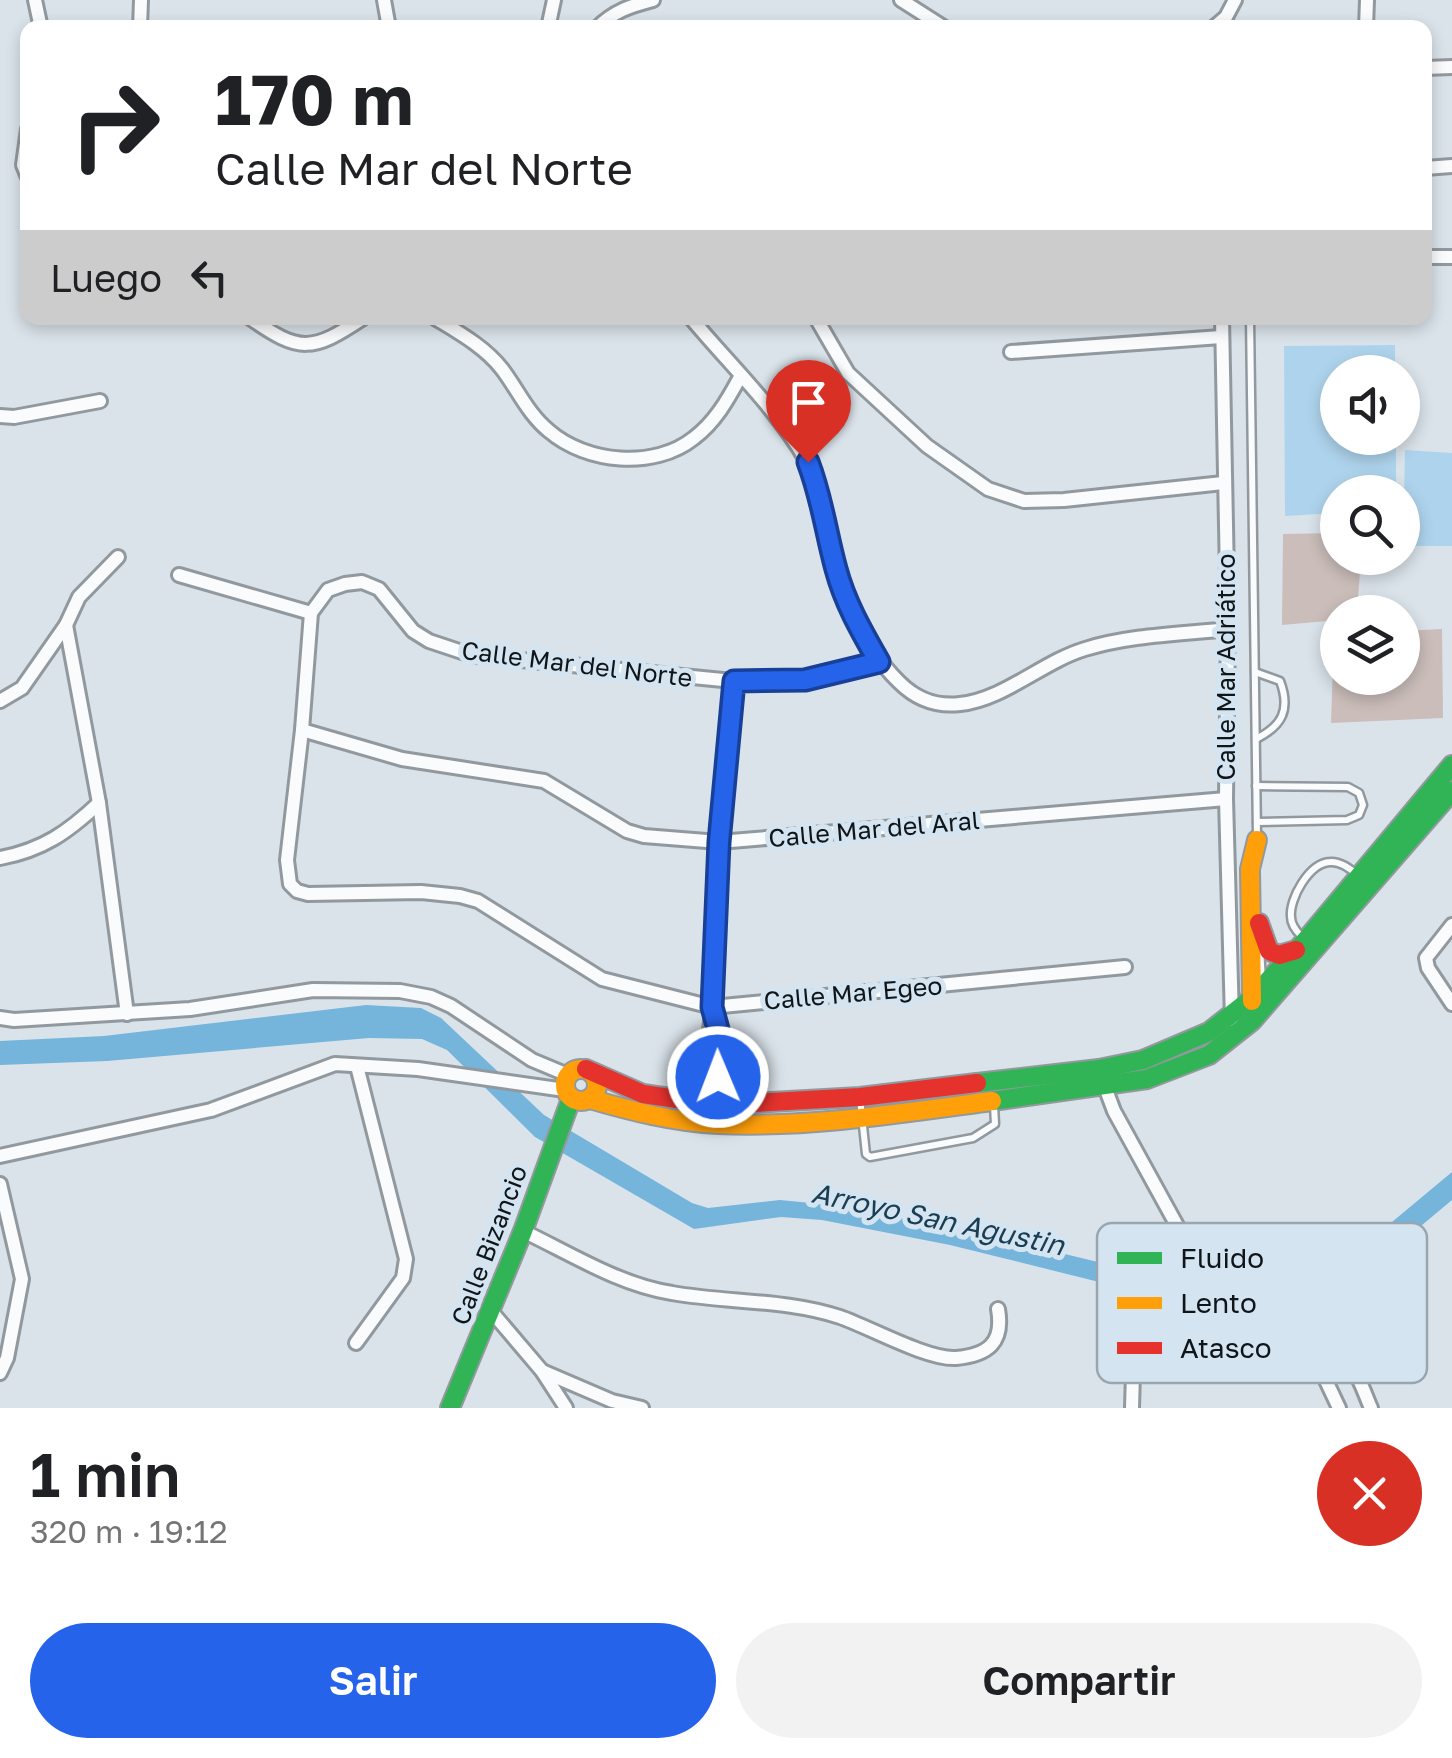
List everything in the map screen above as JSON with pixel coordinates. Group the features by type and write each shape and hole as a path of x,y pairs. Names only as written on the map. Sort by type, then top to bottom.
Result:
{"street":[{"path":"605,20 628,6 652,0"},
{"path":"901,0 933,20"},
{"path":"260,325 299,346 314,344 352,325"},
{"path":"446,325 471,340 500,366 533,416 551,434 598,456 660,455 690,442 712,422 740,377"},
{"path":"697,325 778,418 808,462 822,498 837,572 852,614 879,662 920,700 940,705 980,700 1083,649 1228,629"},
{"path":"820,325 848,373 927,446 988,489 1024,501 1064,500 1223,483"},
{"name":"Calle Mar Adriático","path":"1222,325 1228,629 1226,799 1235,1037"},
{"path":"1011,352 1222,337"},
{"path":"0,416 14,417 100,401"},
{"path":"0,701 22,688 66,625 78,597 118,558"},
{"path":"179,575 311,612 302,730"},
{"name":"Calle Mar del Norte","path":"311,612 328,590 362,582 379,588 412,631 471,655 734,681 805,680 879,662"},
{"path":"66,625 99,803 127,1014"},
{"path":"708,1114 719,1033 712,1010 719,842 734,681"},
{"name":"Calle Mar del Aral","path":"302,730 402,759 544,781 628,832 719,842 1226,799"},
{"name":"Calle Mar Egeo","path":"302,730 287,860 290,884 297,891 421,892 478,901 602,979 712,1010 1126,968"},
{"path":"0,1018 190,1009 313,990 400,991 451,1006 576,1086 644,1114 862,1118 1105,1087 1177,1070 1209,1055 1252,1022 1266,982 1452,765"},
{"path":"0,1156 212,1110 335,1064 643,1094 708,1114 1122,1065 1190,1043 1232,1016 1452,791"},
{"path":"0,858 26,854 50,844 99,803"},
{"path":"1252,1022 1266,982 1250,869 1257,831"},
{"path":"1259,923 1269,951 1279,955 1300,945"},
{"path":"1452,925 1426,958 1428,968 1452,1004"},
{"path":"356,1343 403,1278 406,1259 357,1066"},
{"name":"Calle Bizancio","path":"450,1408 523,1231 576,1086"},
{"path":"1105,1087 1176,1223"},
{"path":"0,1184 22,1279 7,1358 0,1372"},
{"path":"523,1231 652,1289 804,1308 840,1317 946,1358 990,1347 999,1334 998,1309"},
{"path":"491,1311 542,1372 566,1408"},
{"path":"542,1372 612,1401 642,1408"},
{"path":"1132,1408 1133,1383"},
{"path":"1327,1383 1339,1408"},
{"path":"1359,1383 1371,1408"}],"lane":[{"path":"1250,325 1259,923 1266,982"},
{"path":"1254,672 1280,681 1286,696 1285,712 1278,725 1256,740"},
{"path":"1256,786 1348,787 1359,793 1363,805 1359,816 1347,820 1257,831"},
{"path":"1300,945 1291,907 1311,872 1324,863 1334,862 1359,876"},
{"path":"860,1097 866,1154 870,1158 973,1138 995,1124 994,1100"}],"shaded area":[{"path":"1395,345 1395,355 1320,355 1320,455 1396,455 1396,475 1320,475 1320,514 1285,516 1284,346"},
{"path":"1420,451 1452,453 1452,546 1420,546 1420,475 1404,475 1405,455 1420,455"},
{"path":"366,1005 421,1008 441,1018 544,1115 692,1203 708,1208 780,1200 944,1225 1097,1262 1097,1281 950,1245 822,1220 781,1217 694,1229 535,1137 447,1050 422,1039 369,1038 107,1061 0,1065 0,1041 104,1036"},
{"path":"1452,1172 1452,1200 1424,1223 1391,1223"}],"building":[{"path":"1320,533 1320,575 1360,575 1358,595 1320,595 1320,622 1282,625 1283,534"},
{"path":"1442,629 1443,718 1331,723 1332,695 1420,695 1420,630"}],"traffic: fast":[{"path":"977,1083 1143,1060 1209,1032 1252,998 1305,941 1452,765"},
{"path":"992,1101 1147,1079 1209,1055 1252,1021 1452,791"},
{"path":"450,1408 523,1231 571,1099"}],"traffic: slow":[{"path":"1252,1001 1250,869 1257,840"},
{"path":"581,1069 593,1073 597,1085 593,1097 581,1101 569,1097 565,1085 569,1073 581,1069"},
{"path":"590,1099 669,1118 752,1125 855,1118 992,1101"}],"traffic: jam":[{"path":"1259,923 1269,951 1279,955 1296,950"},
{"path":"586,1069 643,1094 717,1105 860,1097 977,1083"}],"route":[{"path":"718,1077 719,1033 712,1007 719,842 734,681 824,678 879,662 852,614 837,572 822,498 808,462"}],"water label":[{"name":"Arroyo San Agustin","path":"938,1219"}]}
